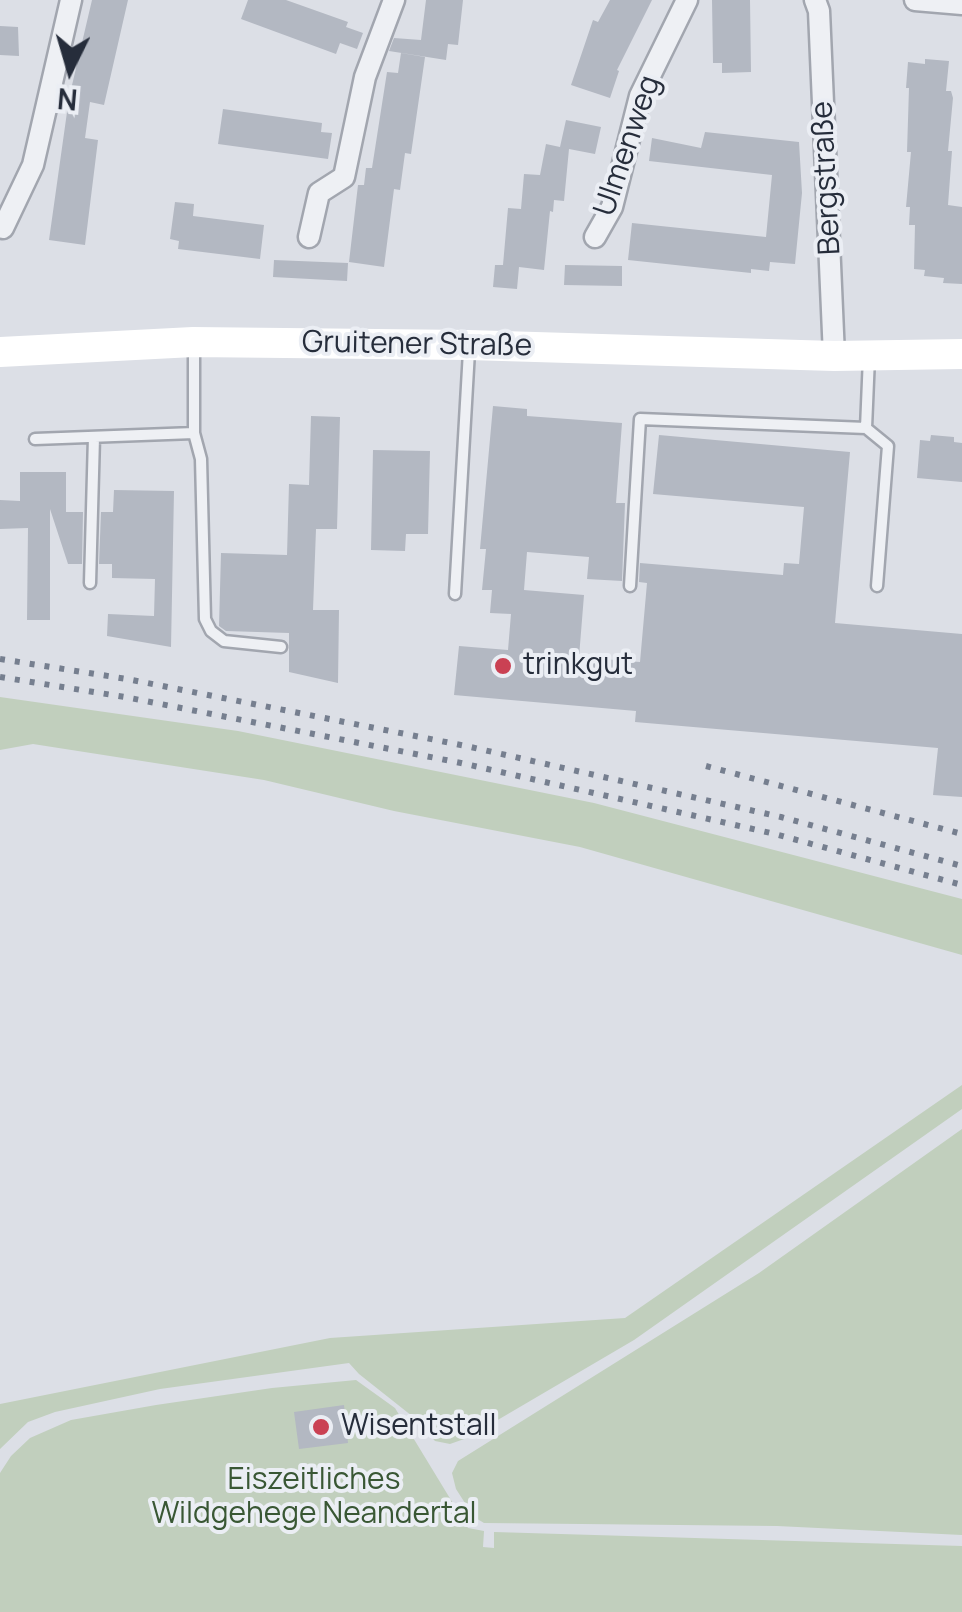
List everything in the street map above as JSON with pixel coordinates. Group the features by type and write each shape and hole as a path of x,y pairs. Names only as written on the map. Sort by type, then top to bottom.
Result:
{"main road":[{"name":"Gruitener Straße","path":"0,352 194,342 469,345 834,356 962,354"}],"street":[{"path":"3,228 33,165 71,0"},
{"path":"309,237 319,193 344,176 365,77 394,0"},
{"name":"Ulmenweg","path":"595,238 612,207 640,96 687,0"},
{"name":"Bergstraße","path":"815,0 819,11 834,356"},
{"path":"915,0 962,4"}],"lane":[{"path":"194,342 194,434 200,459 206,620 211,631 224,641 281,647"},
{"path":"455,594 469,345"},
{"path":"866,428 869,356"},
{"path":"630,586 640,418 866,428 888,446 878,586"},
{"path":"36,439 194,434"},
{"path":"90,584 94,437"}],"green space":[{"path":"0,697 238,731 594,803 962,899 962,955 580,847 394,811 264,780 33,744 0,750"},
{"path":"962,1085 962,1109 634,1340 467,1438 450,1444 435,1441 412,1416 349,1363 160,1389 55,1412 28,1422 0,1449 0,1404 330,1338 625,1318"},
{"path":"962,1129 962,1535 777,1526 484,1523 474,1517 456,1489 452,1473 458,1461 759,1273"},
{"name":"Eiszeitliches Wildgehege Neandertal","path":"356,1380 395,1408 468,1528 484,1531 483,1547 494,1548 494,1532 962,1546 962,1612 0,1612 0,1473 30,1438 71,1420 272,1388"}],"building":[{"path":"92,0 128,0 104,105 90,102 85,138 98,140 85,245 49,240 69,98"},
{"path":"248,0 286,0 348,22 346,27 363,33 357,49 340,43 336,54 241,19"},
{"path":"426,0 463,0 458,45 448,44 446,60 389,51 394,38 421,40"},
{"path":"610,0 652,0 617,70 610,98 571,85 593,20 598,22"},
{"path":"712,0 750,0 751,72 722,73 722,63 713,63"},
{"path":"0,26 18,27 19,56 0,55"},
{"path":"401,53 425,57 411,154 405,153 400,190 394,189 384,267 349,262 358,185 364,185 366,168 372,168 387,72 398,73"},
{"path":"925,59 949,61 946,91 951,91 953,98 948,205 962,207 962,284 943,283 944,278 924,276 925,270 914,269 915,225 909,225 910,207 906,207 911,152 907,152 906,88 908,62 925,64"},
{"path":"223,109 322,123 321,132 332,133 328,159 218,144"},
{"path":"566,120 601,127 595,154 569,149 564,201 554,200 553,212 550,211 544,270 519,267 517,289 493,287 495,265 503,265 508,208 521,209 524,174 540,175 546,144 560,147"},
{"path":"705,132 799,142 802,193 795,264 770,262 769,271 751,269 751,273 628,260 632,223 766,237 772,175 649,161 652,138 701,148"},
{"path":"175,202 194,204 193,216 264,225 260,259 178,249 179,241 170,239"},
{"path":"274,260 348,263 347,281 273,277"},
{"path":"565,265 622,266 622,286 564,285"},
{"path":"493,406 527,409 527,416 622,423 616,503 625,503 622,581 587,579 589,557 527,552 524,590 584,595 579,657 640,662 647,583 639,582 640,563 783,575 784,563 799,564 804,507 653,494 659,435 850,452 835,623 962,634 962,797 933,795 938,748 635,722 636,711 454,695 459,646 508,650 511,614 490,613 492,590 482,590 486,549 480,549"},
{"path":"311,416 340,417 337,529 316,529 313,610 339,610 338,683 289,672 289,633 226,631 219,626 221,553 287,555 289,484 309,485"},
{"path":"931,435 954,437 954,442 962,443 962,482 917,478 920,440 930,441"},
{"path":"373,450 430,451 428,534 406,534 405,551 371,550"},
{"path":"20,472 66,472 66,512 83,512 82,564 68,564 50,509 50,620 27,620 28,528 0,529 0,500 20,501"},
{"path":"114,490 174,491 171,647 107,636 108,614 154,616 155,579 112,578 112,564 99,564 101,512 113,512"},
{"name":"Wisentstall","path":"344,1405 348,1443 299,1449 294,1412"}],"railway":[{"path":"0,659 127,679 466,746 781,817 962,866"},
{"path":"0,677 125,697 461,763 775,834 962,885"},
{"path":"706,766 962,834"}],"place":[{"name":"trinkgut","path":"503,666"},
{"name":"Wisentstall","path":"321,1427"}]}
